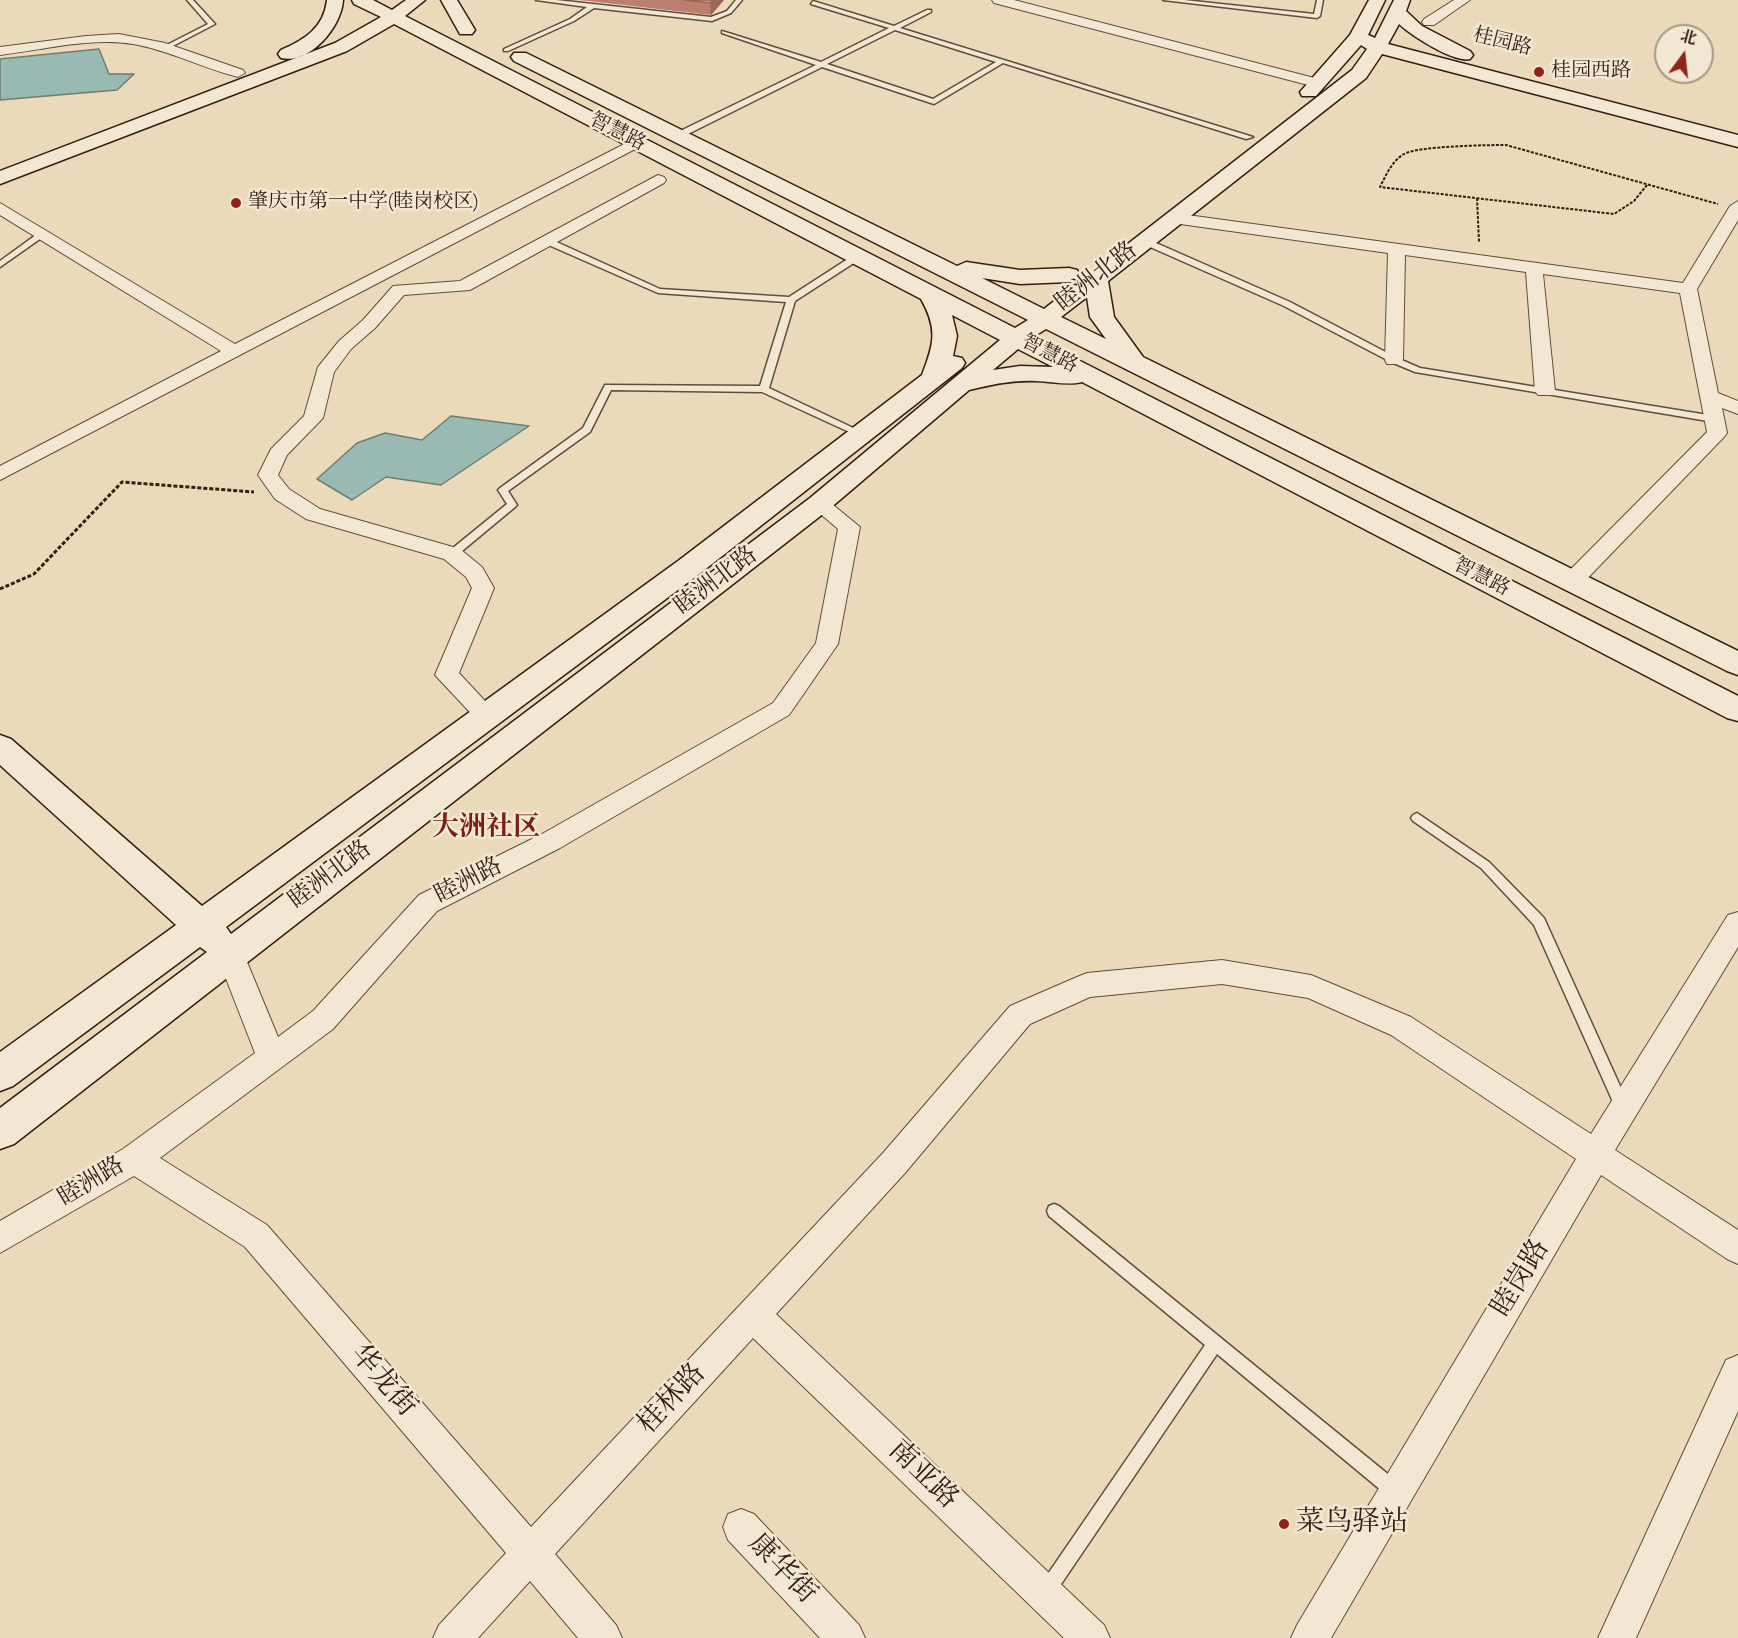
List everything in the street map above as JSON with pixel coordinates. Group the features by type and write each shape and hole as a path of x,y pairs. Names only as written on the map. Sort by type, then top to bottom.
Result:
{"main road":[{"path":"306,46 328,25 334,12 335,0"},
{"path":"449,0 466,30"},
{"name":"睦洲北路","path":"0,1131 819,504 946,382 1035,313 1249,137 1308,93 1358,37 1366,26 1377,0"},
{"path":"1399,6 1416,30 1468,64"},
{"name":"睦洲北路","path":"1035,313 1069,275 1144,241 1359,74 1381,42 1399,6"},
{"path":"0,166 306,46 362,18 393,12"},
{"path":"0,178 341,47 393,12"},
{"path":"341,47 393,12"},
{"name":"智慧路","path":"393,12 466,30 1738,664"},
{"name":"智慧路","path":"393,12 442,41 601,125 1738,710"},
{"path":"1358,37 1468,64 1738,141"},
{"path":"1359,74 1410,65 1468,64"},
{"name":"桂园路","path":"1468,64 1738,127"},
{"path":"601,125 613,124 626,118 630,112"},
{"path":"1094,264 1102,317 1133,362"},
{"path":"939,266 1020,276 1069,275"},
{"path":"930,294 942,315 946,332 946,382 1023,371 1100,381"},
{"name":"睦洲北路","path":"0,1074 688,568 861,435 946,382"},
{"path":"0,747 230,953"}],"street":[{"path":"999,0 1317,83"},
{"path":"1429,22 1463,0"},
{"path":"0,51 105,39 131,39 238,73"},
{"path":"0,474 636,143"},
{"path":"487,716 447,675 483,588 474,572 452,554 313,514 282,494 268,475 279,453 314,418 325,371 345,345 369,324 399,290 464,286 658,180"},
{"path":"1572,581 1717,433 1688,289 1737,207"},
{"path":"0,208 235,352"},
{"path":"1173,218 1688,289"},
{"path":"1394,360 1397,249"},
{"path":"1534,268 1545,391"},
{"path":"1710,396 1738,408"},
{"name":"睦洲路","path":"0,1238 134,1159 323,1020 428,903 551,841 781,709 827,644 849,527 819,504"},
{"name":"睦岗路","path":"1310,1638 1596,1154 1738,923"},
{"path":"230,953 272,1058"},
{"name":"桂林路","path":"452,1638 894,1163 1020,1015 1087,985 1222,972 1311,987 1401,1026 1738,1248"},
{"name":"华龙街","path":"134,1159 256,1236 603,1638"},
{"name":"南亚路","path":"753,1315 1091,1638"},
{"path":"1617,1638 1738,1372"},
{"name":"康华街","path":"741,1527 846,1638"}],"lane":[{"path":"165,48 212,24 190,0"},
{"path":"539,0 712,19 729,12 739,0"},
{"path":"1166,0 1317,16 1320,0"},
{"path":"813,3 1249,137"},
{"path":"506,50 572,20 593,6"},
{"path":"677,136 929,11"},
{"path":"724,32 934,102 1002,61"},
{"path":"0,265 43,234"},
{"path":"547,241 658,291 790,300 856,257"},
{"path":"1144,241 1287,304 1394,360 1418,370 1714,419"},
{"path":"764,389 790,300"},
{"path":"452,554 512,505 503,490 587,430 608,387 764,389 861,435"},
{"path":"1417,818 1485,865 1539,922 1623,1109"},
{"path":"1054,1211 1396,1492"},
{"path":"1045,1594 1215,1343"}],"path":[{"path":"1647,185 1634,201 1614,214 1380,187 1389,168 1405,153 1471,145 1506,146 1737,207"},
{"path":"1477,198 1479,260"},
{"path":"0,589 34,574 122,482 282,494"}],"water":[{"path":"99,49 109,74 134,74 117,90 0,100 0,59"},
{"path":"451,416 529,426 441,485 386,477 352,500 317,479 357,443 385,433 422,440"}],"building":[{"path":"684,0 713,0 710,3"}],"place":[{"name":"桂园西路","path":"1539,72"},
{"name":"肇庆市第一中学(睦岗校区)","path":"236,203"},
{"name":"菜鸟驿站","path":"1284,1524"}],"district":[{"name":"大洲社区","path":"486,829"}]}
